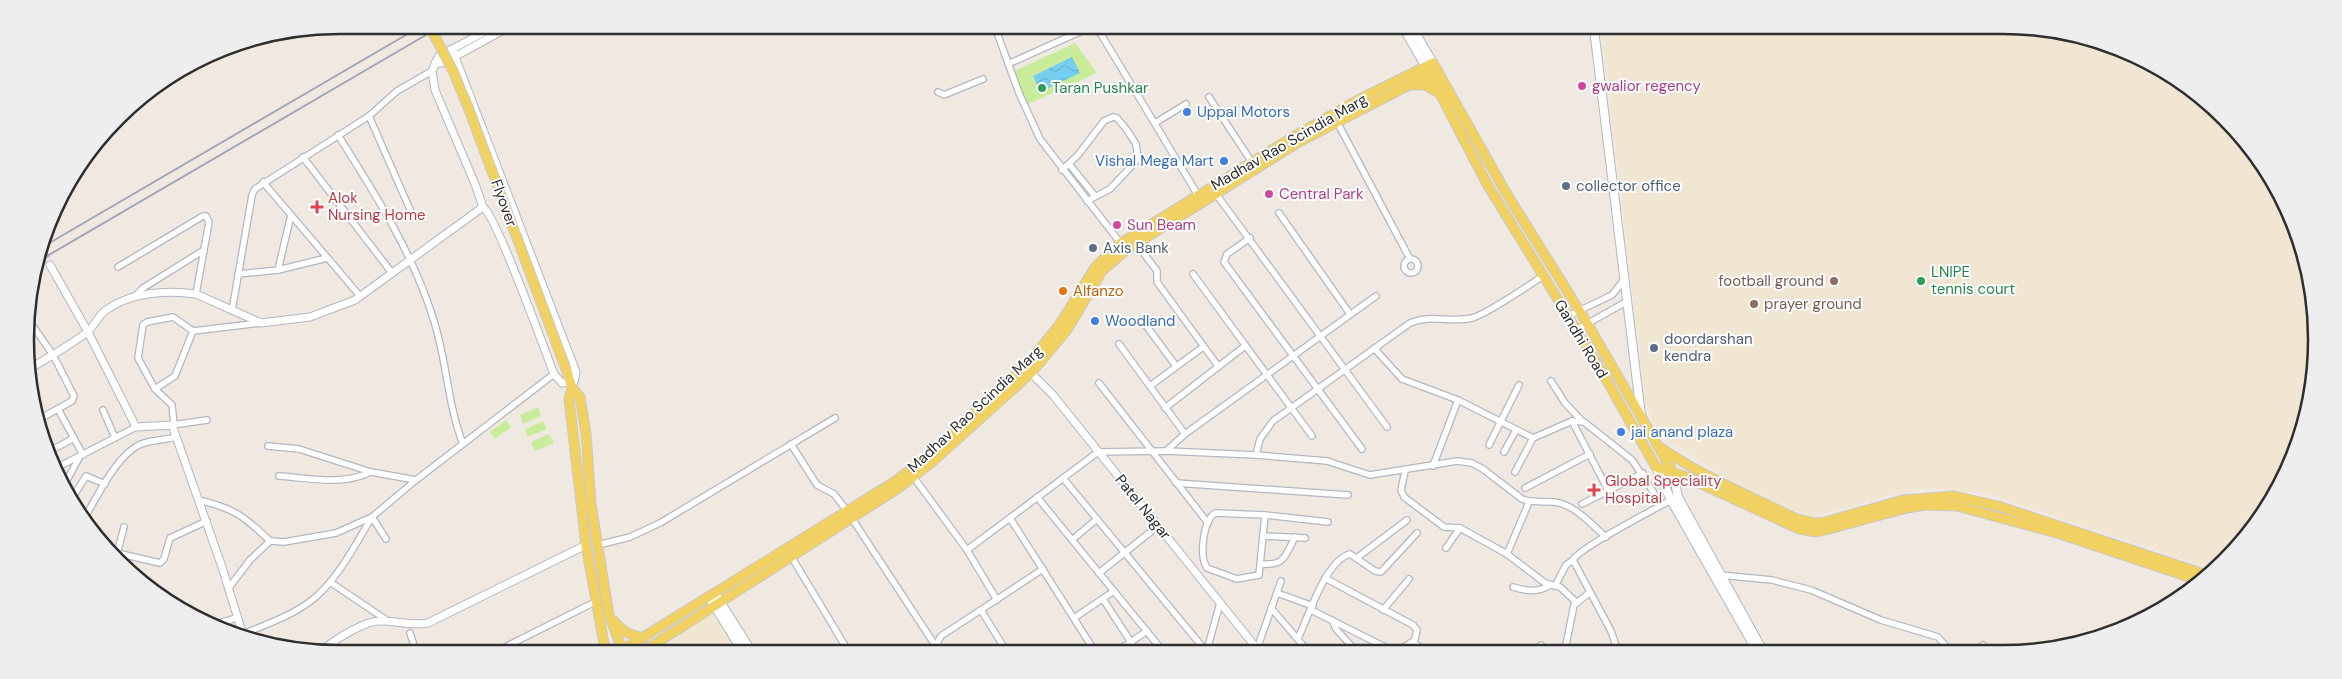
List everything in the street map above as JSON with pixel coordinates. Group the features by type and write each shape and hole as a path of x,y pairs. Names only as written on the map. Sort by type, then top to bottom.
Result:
{"main road":[{"name":"Flyover","path":"434,34 453,70 468,107 572,386 580,397 598,545 609,615 621,645"},
{"name":"Gandhi Road","path":"1407,34 1431,68 1441,94 1487,184 1568,316 1656,466 1671,500 1753,645"},
{"path":"1414,34 1431,68 1587,323 1660,447 1673,472 1678,497 1760,645"},
{"path":"1595,34 1623,281 1641,415"},
{"name":"Madhav Rao Scindia Marg","path":"1335,118 1407,86 1431,68"},
{"name":"Madhav Rao Scindia Marg","path":"652,645 714,599 911,474 1028,370 1060,324 1096,266 1254,165 1335,118 1431,68"},
{"path":"1407,86 1426,85 1441,94"},
{"name":"Madhav Rao Scindia Marg","path":"1123,247 1136,243 1200,199 1216,194 1254,165"},
{"path":"572,386 569,399 586,545 604,645"},
{"path":"1642,442 1660,447 1696,470 1797,520 1815,523 1825,522 1904,500 1954,496 2006,508 2200,573"},
{"path":"1656,466 1809,532 1825,530 1907,508 1925,505 1958,506 2048,530 2193,578"},
{"name":"Madhav Rao Scindia Marg","path":"631,645 791,556 850,514"},
{"path":"714,599 739,645"},
{"path":"714,599 747,645"},
{"path":"609,615 621,630 629,635 644,638"}],"street":[{"path":"453,53 576,372 576,378 572,386 562,383 554,374 501,239 489,212 483,207 435,90 432,71 435,63 443,63 453,53 483,34"},
{"path":"453,53 494,34"},
{"path":"997,34 1040,139 1123,247"},
{"path":"1008,64 1075,34"},
{"path":"1101,34 1200,199"},
{"path":"232,311 254,189 262,182 369,116 397,90 432,71"},
{"path":"938,92 944,95 983,80"},
{"path":"1209,97 1254,165"},
{"path":"1155,123 1186,104"},
{"path":"369,116 412,214"},
{"path":"1062,170 1078,155 1104,121 1113,117 1117,118 1127,130 1138,149 1136,163 1110,188 1087,202"},
{"path":"1335,118 1410,259"},
{"path":"338,135 366,179 410,260 434,318 454,421 463,444"},
{"path":"303,157 392,273"},
{"path":"1069,164 1095,196"},
{"path":"262,182 360,296"},
{"path":"1216,194 1387,427"},
{"path":"240,629 207,522 176,438 172,405 155,389 138,358 144,325 147,322 173,317 193,331 310,317 360,296 483,207"},
{"path":"1279,213 1350,314"},
{"path":"278,270 291,215"},
{"path":"118,267 203,216 206,216 209,222 196,294"},
{"path":"1250,238 1227,254 1224,262 1362,449"},
{"path":"1136,243 1157,271 1157,282 1218,366"},
{"path":"35,366 88,332 98,317 107,310 134,297 143,288 204,250"},
{"path":"238,274 278,270 327,258"},
{"path":"50,265 88,332 136,427"},
{"path":"1193,274 1265,375 1312,436"},
{"path":"1256,455 1260,439 1273,421 1416,320 1464,319 1478,316 1543,276"},
{"path":"1568,316 1612,295 1623,281"},
{"path":"134,297 184,292 196,294 261,324"},
{"path":"1166,451 1185,434 1376,296"},
{"path":"1576,330 1626,302"},
{"path":"1142,320 1176,366"},
{"path":"34,326 53,355 74,396 72,401 44,417"},
{"path":"155,389 175,376 193,331"},
{"path":"1119,344 1185,434"},
{"path":"1165,408 1245,346"},
{"path":"1150,386 1203,347"},
{"path":"1374,348 1402,379 1458,400 1533,438"},
{"name":"Patel Nagar","path":"1028,370 1053,395 1253,645"},
{"path":"199,500 234,510 270,540 284,542 336,533 372,517 416,480 554,374"},
{"path":"1551,381 1565,403 1584,422 1619,448 1643,473 1662,505"},
{"path":"1098,383 1208,523"},
{"path":"1489,445 1519,385"},
{"path":"1433,466 1458,400"},
{"path":"58,409 74,438 81,456"},
{"path":"103,410 115,438"},
{"path":"598,545 630,537 660,523 835,418"},
{"path":"61,466 136,427 173,425 207,420"},
{"path":"1515,472 1533,438 1572,421 1584,422"},
{"path":"1572,421 1608,490"},
{"path":"1504,452 1516,430"},
{"path":"54,449 74,438"},
{"path":"88,513 118,463 135,447 147,442 176,438"},
{"path":"791,444 817,485 834,494 850,514 933,645"},
{"path":"268,446 300,449 370,472 416,480"},
{"path":"967,550 1098,452 1166,451 1256,455 1327,461 1370,475 1406,471 1449,462 1472,463 1529,502 1554,502 1570,507 1606,537"},
{"path":"1526,488 1590,454"},
{"path":"68,479 81,456"},
{"path":"1406,471 1401,490 1404,498 1444,527 1460,528 1506,554 1552,585 1565,591 1576,602"},
{"path":"279,476 337,479 360,477 370,472"},
{"path":"1582,504 1643,473"},
{"path":"911,474 967,550 997,600"},
{"path":"76,493 86,476 105,484"},
{"path":"1064,478 1202,645"},
{"path":"1176,482 1348,495"},
{"path":"1038,497 1158,645"},
{"path":"1513,588 1530,591 1552,585 1566,565 1577,554 1671,500"},
{"path":"1506,554 1529,502"},
{"path":"1265,515 1261,572 1256,577 1237,579 1213,571 1205,565 1202,549 1208,523 1212,515 1219,512 1265,515 1328,522"},
{"path":"372,517 386,539"},
{"path":"250,632 294,611 322,592 372,517"},
{"path":"1010,518 1091,645"},
{"path":"1072,540 1098,519"},
{"path":"1358,558 1407,520"},
{"path":"122,555 160,562 164,559 170,538 174,534 207,522"},
{"path":"1099,573 1158,526"},
{"path":"118,550 124,527"},
{"path":"1446,548 1460,528"},
{"path":"1298,638 1325,578 1334,564 1350,554 1375,571 1381,572 1417,533"},
{"path":"1263,536 1305,538"},
{"path":"1261,564 1273,565 1281,562 1296,537"},
{"path":"228,589 250,560 270,540"},
{"path":"330,645 379,620 418,625 428,623 586,545"},
{"path":"791,556 844,645"},
{"path":"1573,560 1616,645"},
{"path":"1196,574 1205,565"},
{"path":"935,645 941,636 1043,569"},
{"path":"1720,575 1772,580 1811,590 1881,620 1938,637 1945,645"},
{"path":"1325,578 1416,628 1417,633 1413,642 1408,645"},
{"path":"1383,610 1409,579"},
{"path":"1256,645 1281,580"},
{"path":"330,582 389,622"},
{"path":"1074,618 1114,591"},
{"path":"1277,593 1312,608 1378,644"},
{"path":"1566,645 1571,614 1576,602 1589,593"},
{"path":"1103,598 1133,645"},
{"path":"509,645 597,601"},
{"path":"1207,645 1220,603"},
{"path":"1271,608 1303,645"},
{"path":"981,610 1003,645"},
{"path":"222,622 236,618"},
{"path":"1332,620 1336,629 1350,645"},
{"path":"1126,645 1147,631"},
{"path":"410,633 414,645"},
{"path":"1413,642 1418,645"}],"shaded area":[{"path":"1603,34 2022,34 2082,44 2120,57 2138,65 2189,97 2219,123 2245,153 2277,204 2285,222 2298,260 2306,300 2308,359 2306,379 2298,419 2285,457 2277,475 2245,526 2219,556 2206,567 1986,493 1918,488 1811,517 1748,492 1659,434 1646,403"},
{"path":"712,612 732,645 666,645"}],"green space":[{"name":"Taran Pushkar","path":"1075,43 1097,73 1028,104 1012,72"},
{"path":"538,407 541,416 523,424 520,415"},
{"path":"506,420 511,427 495,439 490,432"},
{"path":"543,421 547,429 528,437 525,429"},
{"path":"549,434 554,443 535,451 531,442"}],"water":[{"path":"1072,57 1080,73 1040,92 1033,76"}],"tunnel":[{"path":"46,255 50,265"}],"railway":[{"path":"49,243 408,34"},
{"path":"45,257 428,34"}],"place":[{"name":"gwalior regency","path":"1582,86"},
{"name":"Taran Pushkar","path":"1042,88"},
{"name":"Uppal Motors","path":"1187,112"},
{"name":"Vishal Mega Mart","path":"1224,161"},
{"name":"collector office","path":"1566,186"},
{"name":"Central Park","path":"1269,194"},
{"name":"Alok Nursing Home","path":"317,207"},
{"name":"Sun Beam","path":"1117,225"},
{"name":"Axis Bank","path":"1093,248"},
{"name":"football ground","path":"1834,281"},
{"name":"LNIPE tennis court","path":"1921,281"},
{"name":"Alfanzo","path":"1063,291"},
{"name":"prayer ground","path":"1754,304"},
{"name":"Woodland","path":"1095,321"},
{"name":"doordarshan kendra","path":"1654,348"},
{"name":"jai anand plaza","path":"1621,432"},
{"name":"Global Speciality Hospital","path":"1594,490"}]}
